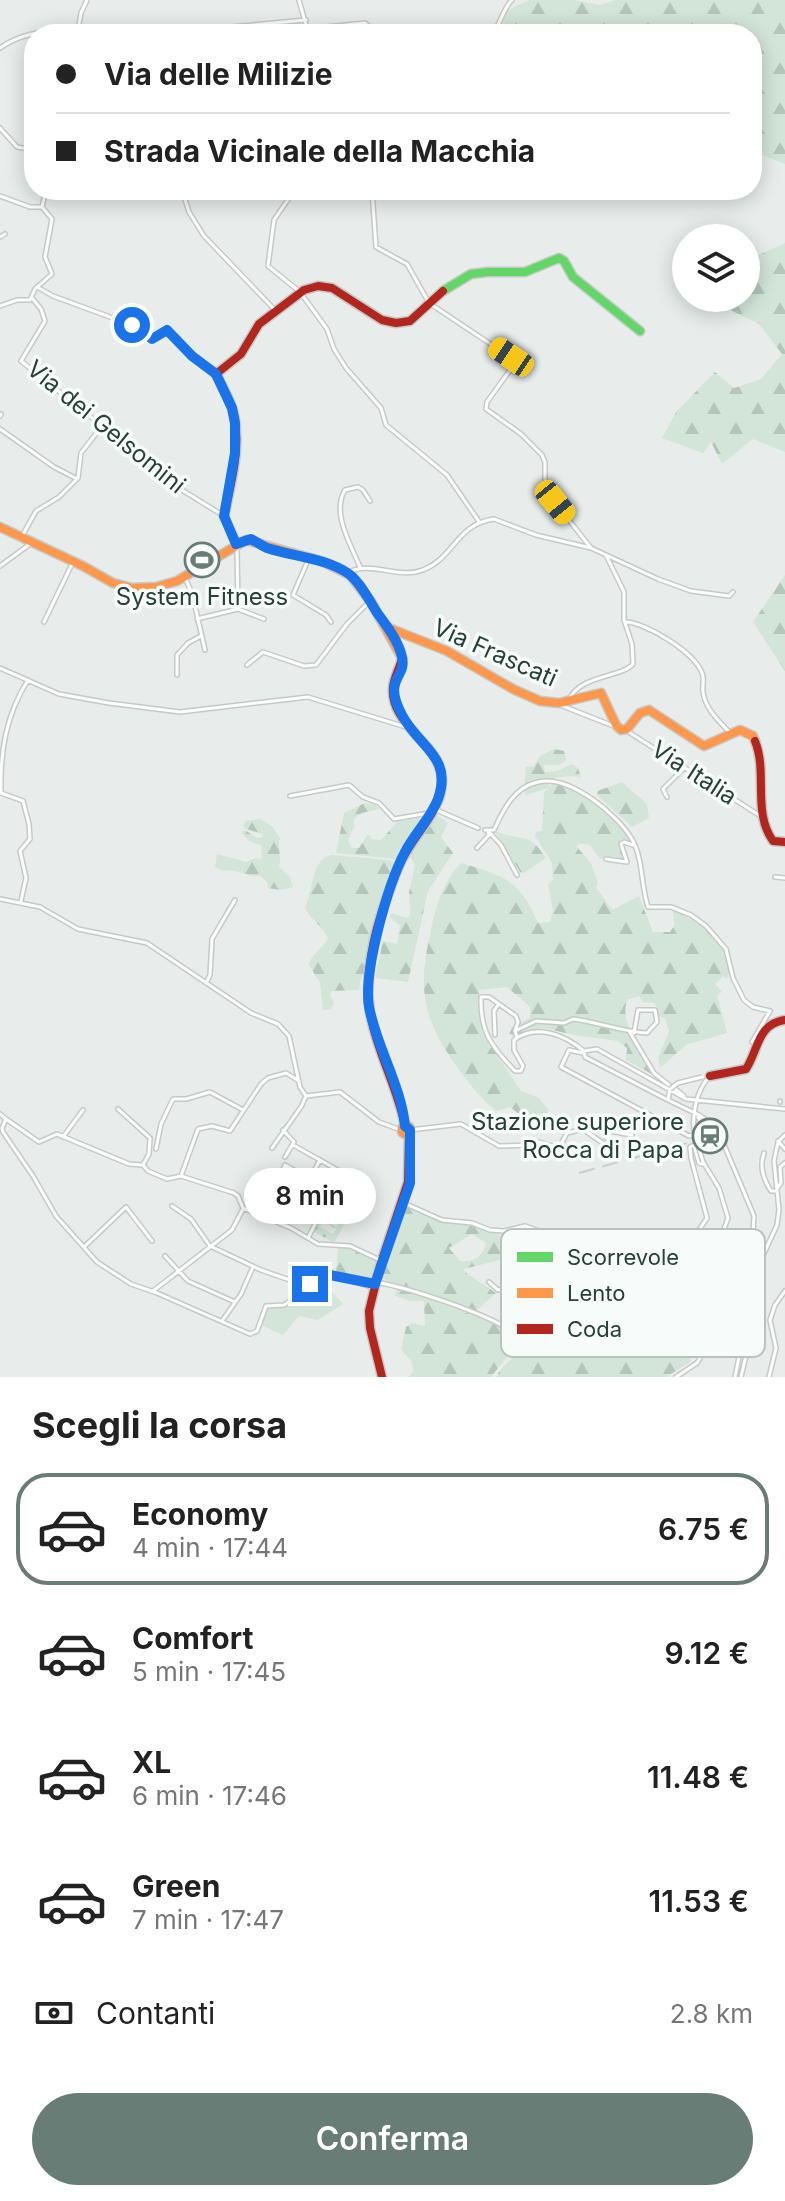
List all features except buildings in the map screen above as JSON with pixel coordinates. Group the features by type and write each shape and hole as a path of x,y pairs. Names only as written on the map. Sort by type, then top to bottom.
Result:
{"main road":[{"path":"224,516 233,465 235,423 231,404 216,374 240,355 255,328 300,292 314,287 330,288 346,295 360,308 397,323 409,322 446,288 474,274 528,272 559,258 573,277 640,331"},
{"path":"0,527 123,587 156,588 185,578 251,539 269,548 309,558 347,573 388,628 403,659 393,685 394,697 409,728 440,765 441,789 433,810 398,868 377,937 368,993 373,1022 410,1144 410,1183 375,1285 369,1313 370,1327 381,1360 382,1377"},
{"name":"Via Frascati","path":"388,628 444,649 517,690 556,703 594,692 601,693 621,728"},
{"path":"621,728 640,713 650,710 701,745 712,746 739,730 746,731 751,735 758,754 766,835 775,842 785,842"},
{"path":"706,1076 747,1068 762,1030 776,1021 785,1020"}],"street":[{"path":"79,24 87,0"},
{"path":"299,0 306,24"},
{"path":"499,24 505,7 512,0"},
{"path":"263,24 306,20"},
{"path":"0,48 24,36"},
{"path":"0,128 16,147 24,148"},
{"path":"0,196 30,207 42,207 52,218 45,257 52,273 37,287 32,298 0,306"},
{"path":"42,207 44,200"},
{"path":"185,200 205,237 276,312"},
{"path":"287,200 274,218 267,264 300,292 327,330 346,368 381,408 387,426 447,475 480,523"},
{"path":"373,200 376,247 408,266 429,303 513,360 513,366 487,402 486,409 519,433 543,456 545,479 553,499 591,548"},
{"path":"0,237 5,234"},
{"path":"37,287 53,296 128,323 152,339 167,330 192,356 216,374"},
{"name":"Via dei Gelsomini","path":"32,298 41,309 45,322 21,361 182,490 224,516"},
{"path":"21,539 36,511 59,497 79,477 81,453 102,426"},
{"path":"0,429 54,467 79,477"},
{"path":"360,567 343,527 342,493 359,487 370,501"},
{"path":"224,516 236,547 238,609"},
{"path":"347,573 360,567 399,574 422,571 442,560 462,533 480,523 497,520 536,535 591,548 691,591 728,596 733,592"},
{"path":"0,566 30,544"},
{"path":"568,702 573,692 590,682 631,667 633,646 625,622 624,592 606,555"},
{"path":"309,558 293,596 326,615 331,622"},
{"path":"44,622 73,562"},
{"path":"185,578 192,593 205,650"},
{"path":"247,665 262,652 302,665 316,665 347,624 369,602"},
{"path":"197,619 238,609 264,619"},
{"path":"625,622 654,631 685,650 703,673 706,703 731,734"},
{"path":"177,675 176,656 201,636"},
{"path":"0,668 62,695 177,712 310,698 409,728"},
{"path":"21,901 26,878 20,851 30,839 30,827 23,801 1,793 9,718 28,680"},
{"name":"Via Italia","path":"556,703 621,728 762,817"},
{"path":"667,797 663,789 685,767"},
{"path":"486,831 493,830 512,798 534,783 549,781 568,786 601,805 625,829 635,846 648,907 670,906 706,926 726,949 733,978 744,1000 753,1007 770,1011 752,1042"},
{"path":"290,796 348,785 354,787 363,798 379,803 394,819 433,810 478,828"},
{"path":"477,848 489,835 486,831"},
{"path":"486,831 501,845 517,875"},
{"path":"606,859 626,863 628,859 621,844 626,842 635,846"},
{"path":"775,877 785,878"},
{"path":"0,899 40,907 78,929 147,943 249,1012 284,1028 290,1038 301,1089 306,1096"},
{"path":"206,983 210,975 212,941 235,900"},
{"path":"488,996 517,1017 515,1031 517,1037 513,1048 523,1066 517,1072 500,1056 484,1031 480,997 488,996"},
{"path":"495,1035 494,1011 498,1005"},
{"path":"515,1031 536,1021 568,1023 573,1019 633,1032 648,1032 657,1022 655,1010 638,1010 633,1032 654,1073 671,1087 687,1099 781,1105"},
{"path":"517,1037 532,1031 544,1031 584,1052 585,1057 696,1114 718,1131 725,1154 754,1216 753,1229"},
{"path":"671,1087 597,1049 584,1052 569,1050 561,1067 688,1136 695,1135"},
{"path":"181,1176 198,1129 213,1126 230,1131 266,1079 286,1073 299,1081"},
{"path":"668,1100 671,1087 706,1076 692,1123 703,1162 719,1188 729,1217 725,1229"},
{"path":"156,1149 160,1126 173,1099 186,1099 210,1092 243,1110"},
{"path":"306,1096 342,1092 379,1122 406,1128 461,1124 499,1146 539,1142 565,1150 562,1142 567,1133 583,1129 608,1147 612,1144 605,1136 605,1130 632,1135"},
{"path":"272,1148 306,1096"},
{"path":"118,1109 150,1139 149,1154 143,1165"},
{"path":"63,1137 83,1110"},
{"path":"0,1114 39,1142 53,1134 129,1164 143,1165 148,1171 167,1179 181,1176 236,1194 243,1208 320,1245 352,1246 384,1261"},
{"path":"696,1114 705,1129 703,1135"},
{"path":"5,1119 2,1130 53,1212 97,1262 131,1284 253,1333 266,1306 284,1305 305,1291 317,1277 325,1274 408,1289 501,1327"},
{"path":"705,1129 711,1129"},
{"path":"283,1130 293,1139 293,1145 285,1157"},
{"path":"765,1250 776,1227 779,1210 775,1156 778,1141 785,1135"},
{"path":"778,1141 785,1141"},
{"path":"778,1141 785,1149"},
{"path":"532,1144 541,1147"},
{"path":"293,1145 361,1183 365,1190 361,1198"},
{"path":"699,1229 707,1218 690,1146 695,1146 700,1163 703,1162"},
{"path":"764,1153 763,1178 770,1189 776,1190"},
{"path":"279,1223 304,1189 320,1160"},
{"path":"776,1190 781,1183 780,1167 785,1163"},
{"path":"281,1174 285,1165 331,1191"},
{"path":"308,1238 342,1172"},
{"path":"304,1189 325,1202"},
{"path":"404,1203 440,1219 474,1224 491,1231 501,1229"},
{"path":"172,1206 193,1220 210,1246 253,1267 307,1286"},
{"path":"84,1247 126,1207 152,1241"},
{"path":"153,1291 232,1230 243,1208"},
{"path":"504,1229 523,1226 532,1229"},
{"path":"165,1256 191,1283 235,1302"},
{"path":"222,1321 246,1285 253,1267"},
{"path":"489,1282 501,1290"},
{"path":"769,1377 776,1348 769,1322 776,1303 785,1291"},
{"path":"676,1377 701,1357"},
{"path":"735,1377 739,1357"},
{"path":"741,1377 746,1357"}],"green space":[{"path":"529,0 573,0 600,5 616,0 785,0 785,164 762,155 762,24 503,24 504,12"},
{"path":"785,243 785,452 753,439 722,464 711,442 703,453 662,438 676,412 715,372 734,388 761,379 782,354 759,324 734,312 760,312 760,254"},
{"path":"785,575 785,671 753,622"},
{"path":"554,749 564,751 566,760 559,765 544,765 545,772 557,771 572,764 578,768 581,777 552,778 524,787 526,767 534,766 540,756"},
{"path":"544,782 549,787 553,783 565,786 587,797 616,822 631,841 621,839 623,860 614,856 600,859 590,845 581,843 576,846 591,863 598,883 596,887 612,910 639,896 653,932 670,932 674,926 673,909 704,928 722,946 730,967 727,979 723,977 715,984 722,992 717,995 727,1033 686,1045 660,1068 658,1058 669,1032 665,1018 659,1017 655,1003 643,1002 639,996 627,1000 627,1022 659,1078 626,1060 627,1048 618,1041 542,1028 512,1036 509,1033 512,1027 530,1018 530,1007 507,987 479,990 483,1034 521,1091 539,1098 548,1109 547,1117 527,1120 510,1107 496,1111 455,1064 429,1016 424,968 438,903 449,878 461,863 508,881 524,897 538,923 550,922 553,910 548,884 553,880 552,863 535,836 536,832 542,831 544,792 549,788 526,795 524,791"},
{"path":"622,782 647,804 649,818 632,827 597,795 597,791"},
{"path":"365,803 376,805 379,809 362,813 354,819 348,840 352,848 359,848 368,834 372,839 381,840 397,822 424,817 397,859 336,853 344,813"},
{"path":"436,815 448,823 441,837 453,853 428,891 408,982 375,978 383,941 397,944 400,926 390,917 391,913 407,918 410,915 409,892 415,865 410,857 416,841"},
{"path":"260,819 272,826 280,838 279,867 289,876 293,887 280,890 268,888 267,882 260,876 215,867 217,854 246,862 261,859 262,846 249,841 241,832 245,830 257,838 263,837 263,834 243,826 246,821"},
{"path":"495,831 529,840 546,858 524,873 520,872"},
{"path":"332,855 389,860 395,863 395,867 378,921 368,970 361,978 359,990 332,991 330,995 334,1003 331,1009 323,1010 320,983 309,965 328,939 305,907 316,869 320,862"},
{"path":"343,1174 360,1184 363,1190 334,1243 313,1231 320,1220 320,1227 333,1234 336,1229 325,1220 337,1227 340,1222 325,1210 329,1202 328,1208 341,1216 344,1211 333,1202 345,1209 348,1204 335,1196 331,1201 329,1198 337,1184 336,1190 350,1197 352,1193 341,1184 353,1191 356,1186 343,1178 338,1182"},
{"path":"405,1205 445,1222 468,1225 501,1237 501,1261 464,1269 496,1293 476,1311 380,1277","holes":["472,1234 486,1243 477,1258 469,1261 460,1261 449,1248"]},
{"path":"338,1247 350,1247 381,1261 373,1282 336,1273"},
{"path":"321,1276 330,1276 328,1288 343,1304 318,1320 299,1316 283,1335 261,1325 269,1307 299,1298"},
{"path":"399,1288 501,1328 501,1357 508,1357 491,1377 408,1377 413,1373 412,1362 401,1350 406,1327 412,1323 425,1326 424,1301 409,1301 394,1295"},
{"path":"692,1357 689,1363 666,1377 496,1377 513,1358"}],"railway":[{"path":"579,1173 709,1137"}],"traffic: fast":[{"path":"443,291 471,274 525,272 559,258 573,277 640,331"}],"traffic: slow":[{"path":"0,527 113,583 132,588 156,587 177,581 246,540 324,562 350,575 371,602 402,658"},
{"path":"389,628 447,651 540,701 559,703 601,693 621,730 627,729 640,713 649,710 704,746 740,730 753,736 755,741"},
{"path":"406,1126 410,1130 406,1134 402,1130 406,1126"}],"traffic: jam":[{"path":"224,516 234,466 236,427 231,404 216,374 241,354 259,324 304,290 318,286 332,288 382,320 396,323 410,321 443,291"},
{"path":"402,658 393,687 394,701 399,713 434,757 442,782 431,816 403,857 391,886 378,924 370,963 368,983 372,1022 405,1126"},
{"path":"755,741 759,753 763,818 773,841 785,842"},
{"path":"710,1076 746,1069 764,1032 776,1022 785,1020"},
{"path":"382,1377 369,1311 380,1266 408,1182 409,1133"}],"place":[{"name":"System Fitness","path":"202,560"},
{"name":"Stazione superiore Rocca di Papa","path":"710,1136"}],"route":[{"path":"132,325 152,339 167,330 208,371 216,374 234,413 236,437 224,516 236,544 251,539 269,548 325,563 353,578 388,628 402,656 402,665 392,687 397,705 409,728 436,757 441,767 438,799 398,868 377,937 368,993 373,1022 403,1111 405,1126 410,1130 409,1188 375,1284 325,1274 310,1284"}]}
